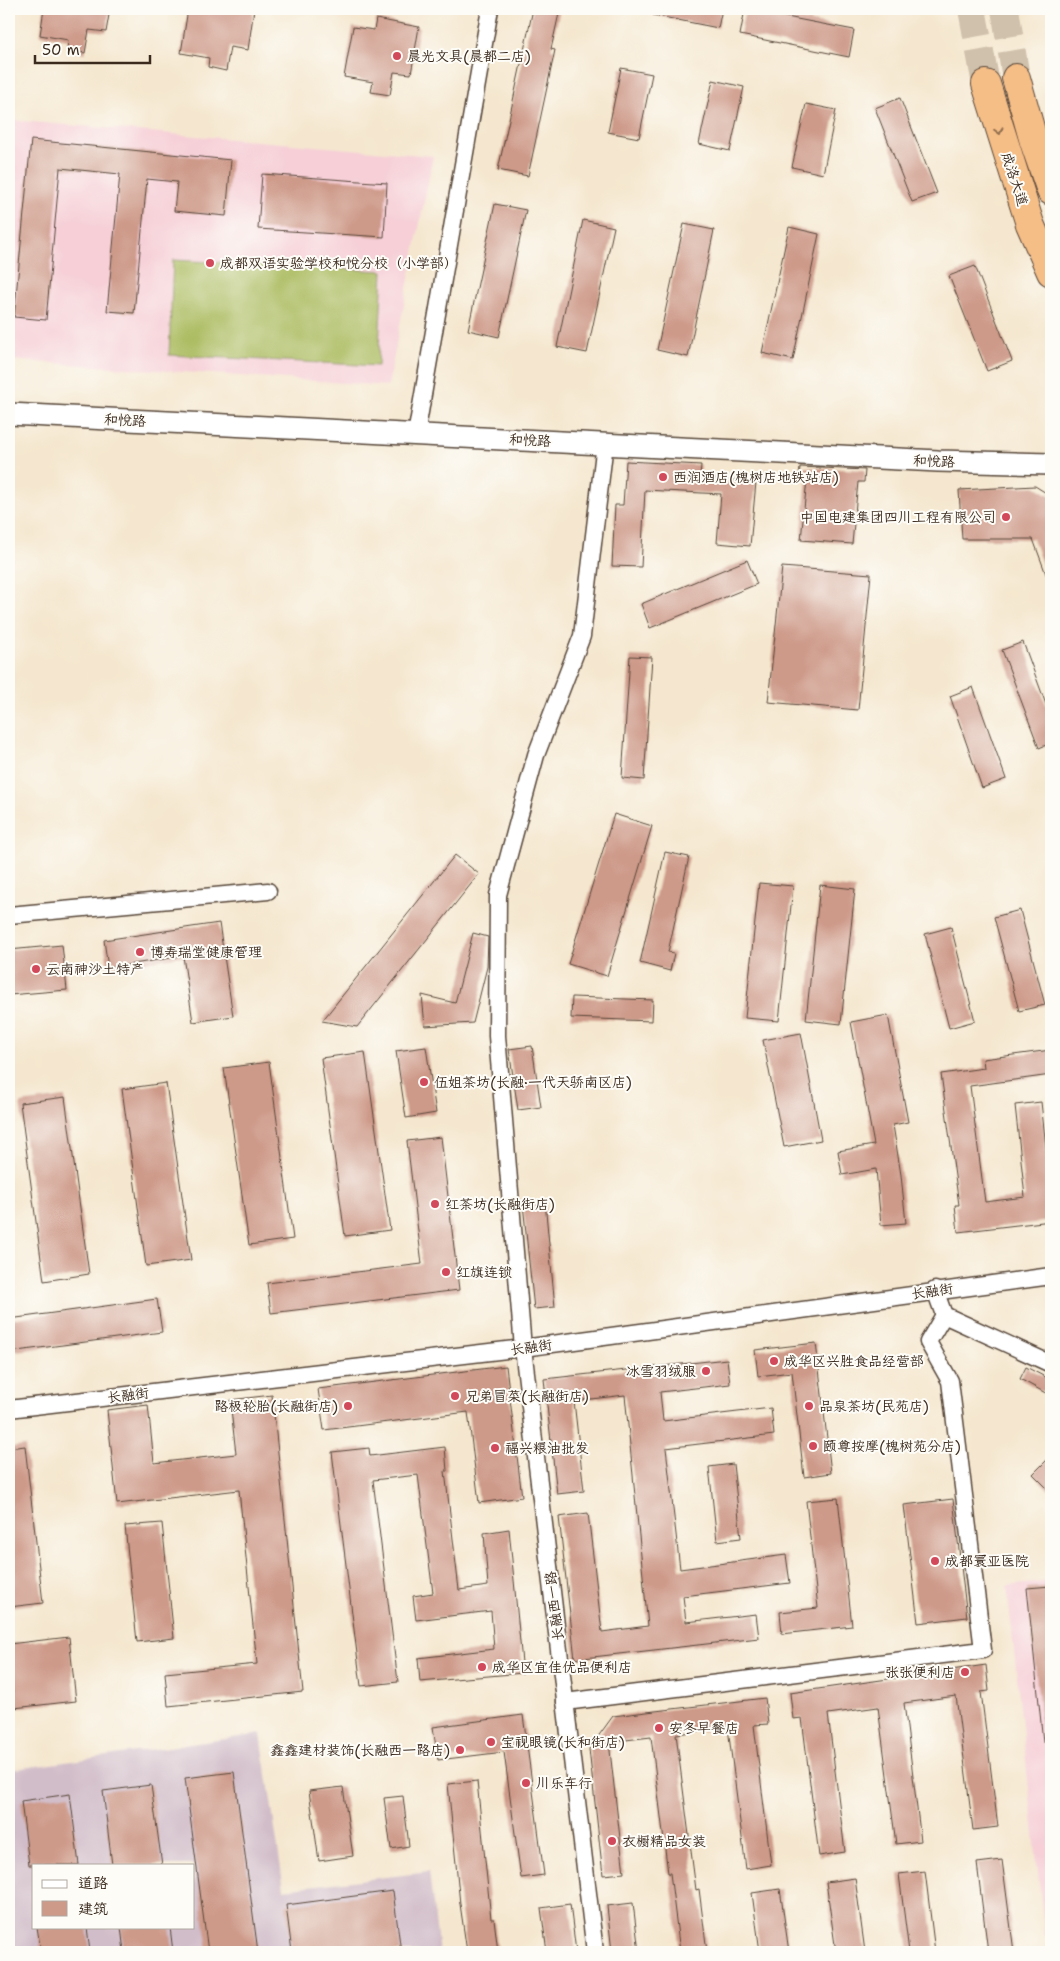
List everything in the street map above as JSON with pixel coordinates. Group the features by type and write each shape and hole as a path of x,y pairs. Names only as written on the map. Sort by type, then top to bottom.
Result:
{"highway":[{"path":"1016,78 1034,142 1051,191"},
{"name":"成洛大道","path":"986,84 1030,224 1051,272"}],"street":[{"path":"416,434 490,9"},
{"name":"和悦路","path":"9,414 938,462 1051,464"},
{"name":"长融西一路","path":"595,1952 523,1348 497,1036 498,895 536,754 582,636 605,444"},
{"path":"9,915 268,891"},
{"name":"长融街","path":"9,1409 523,1348 935,1290 1051,1276"},
{"path":"935,1290 944,1316 1051,1364"},
{"path":"565,1702 983,1650 950,1381 928,1342 944,1316"}],"shaded area":[{"name":"成都双语实验学校和悦分校（小学部）","path":"9,120 433,156 388,386 9,360"},
{"path":"1051,1581 1051,1938 1045,1937 1007,1586"},
{"path":"261,1734 284,1889 429,1872 439,1952 9,1952 9,1770"}],"green space":[{"path":"173,260 383,271 378,366 169,355"}],"building":[{"path":"44,9 110,9 106,32 89,30 85,53 67,50 68,40 40,35"},
{"path":"188,9 254,9 248,50 230,47 226,71 208,67 209,58 181,53"},
{"path":"533,9 560,9 551,49 555,50 528,176 498,170"},
{"path":"654,9 722,9 718,28 653,15"},
{"path":"745,9 854,30 849,57 740,35"},
{"path":"376,19 419,27 411,74 394,72 390,95 371,92 373,82 344,77 353,27 374,30"},
{"path":"621,68 652,74 639,138 608,132"},
{"path":"713,80 744,87 730,151 699,144"},
{"path":"900,98 937,193 912,202 875,108"},
{"path":"806,104 836,110 823,174 792,167"},
{"path":"31,140 231,160 226,216 174,211 177,182 147,179 134,313 107,311 120,174 60,168 46,320 14,317"},
{"path":"262,174 387,183 384,237 258,229"},
{"path":"495,204 526,210 499,337 468,330"},
{"path":"583,220 614,227 587,353 557,347"},
{"path":"684,224 714,230 688,357 657,350"},
{"path":"789,227 819,234 793,360 762,353"},
{"path":"975,266 1012,361 987,371 949,276"},
{"path":"626,461 701,465 700,477 756,482 750,546 717,543 721,494 645,490 641,567 612,566 615,505 623,505"},
{"path":"800,467 865,470 864,482 858,482 852,544 801,540 807,479 799,478"},
{"name":"中国电建集团四川工程有限公司","path":"1035,486 1051,496 1051,585 1033,539 962,539 959,490"},
{"path":"747,560 757,584 650,628 641,604"},
{"path":"782,567 871,574 858,710 768,702"},
{"path":"1023,642 1051,718 1051,743 1039,748 1002,650"},
{"path":"630,656 652,657 644,780 622,778"},
{"path":"973,687 1006,779 982,788 950,696"},
{"path":"614,814 652,826 607,976 568,964"},
{"path":"665,852 689,857 668,952 674,953 670,971 640,963"},
{"path":"455,855 479,874 357,1027 322,1021"},
{"path":"759,883 793,886 779,1021 745,1018"},
{"path":"820,885 855,889 841,1024 806,1020"},
{"path":"1020,910 1045,1005 1019,1011 994,917"},
{"path":"219,923 233,1016 193,1022 183,956 108,968 104,940"},
{"path":"951,927 975,1021 949,1028 925,934"},
{"path":"473,933 488,937 487,967 473,1023 425,1026 422,995 455,1003"},
{"path":"62,945 67,990 9,995 9,950"},
{"path":"572,997 653,1000 652,1021 571,1018"},
{"path":"888,1015 908,1122 893,1125 906,1223 881,1225 876,1169 842,1175 838,1151 874,1145 851,1022"},
{"path":"801,1033 821,1140 784,1147 763,1040"},
{"path":"532,1046 541,1107 518,1110 509,1049"},
{"path":"426,1047 436,1113 406,1118 396,1051"},
{"path":"1051,1050 1051,1075 970,1086 985,1202 1025,1197 1015,1105 1041,1102 1051,1193 1051,1221 958,1232 955,1205 959,1205 941,1074 984,1068 983,1059"},
{"path":"365,1052 390,1230 345,1236 321,1058"},
{"path":"269,1062 293,1239 249,1245 224,1068"},
{"path":"166,1083 191,1260 146,1266 122,1089"},
{"path":"65,1097 89,1274 44,1281 20,1103"},
{"path":"441,1137 459,1290 271,1313 267,1283 422,1264 407,1141"},
{"path":"545,1202 555,1307 534,1309 523,1204"},
{"path":"157,1299 162,1332 9,1352 9,1319"},
{"path":"816,1343 831,1473 804,1477 792,1372 758,1376 755,1350"},
{"path":"727,1359 730,1384 660,1392 663,1421 771,1408 774,1435 666,1448 680,1569 786,1555 790,1583 683,1596 686,1622 756,1614 759,1638 575,1659 559,1517 588,1513 602,1632 648,1626 625,1395 574,1401 584,1491 557,1494 544,1379"},
{"path":"506,1366 522,1497 479,1503 468,1412 324,1430 318,1389"},
{"path":"1026,1367 1051,1380 1051,1396 1020,1379"},
{"path":"272,1395 303,1692 168,1706 165,1673 257,1664 239,1490 117,1504 107,1410 148,1405 154,1463 236,1454 230,1400"},
{"path":"25,1446 43,1603 9,1607 9,1448"},
{"path":"445,1447 447,1471 445,1471 459,1590 488,1586 484,1533 509,1529 523,1673 420,1682 418,1658 494,1649 491,1611 416,1620 413,1596 433,1593 418,1475 373,1480 398,1682 361,1686 332,1452 369,1448 370,1456"},
{"path":"1051,1456 1051,1492 1033,1474"},
{"path":"733,1464 741,1538 717,1541 709,1467"},
{"path":"838,1498 852,1626 782,1634 780,1612 818,1608 806,1501"},
{"name":"成都寰亚医院","path":"953,1499 967,1617 918,1623 904,1505"},
{"path":"162,1523 174,1638 137,1642 125,1526"},
{"path":"1051,1586 1051,1614 1048,1615 1051,1649 1051,1741 1043,1742 1027,1588"},
{"path":"69,1637 76,1701 14,1708 9,1644"},
{"path":"986,1665 989,1691 981,1692 998,1827 973,1830 956,1696 904,1703 921,1841 896,1844 878,1707 828,1714 845,1852 819,1856 802,1718 793,1719 790,1693"},
{"path":"765,1698 768,1724 754,1725 771,1865 746,1869 728,1728 676,1734 696,1890 699,1889 707,1952 680,1952 651,1737 609,1742 624,1873 603,1875 589,1749 613,1716"},
{"path":"523,1715 544,1875 521,1878 504,1752 438,1760 433,1727"},
{"path":"234,1772 258,1952 208,1952 185,1778"},
{"path":"477,1781 491,1919 494,1919 498,1952 467,1952 460,1904 448,1784"},
{"path":"151,1785 162,1864 112,1864 103,1791"},
{"path":"343,1787 353,1856 319,1861 309,1791"},
{"path":"70,1794 79,1864 29,1865 21,1801"},
{"path":"403,1796 409,1846 391,1849 384,1798"},
{"path":"1002,1860 1014,1952 988,1952 977,1863"},
{"path":"925,1871 935,1952 909,1952 899,1874"},
{"path":"855,1878 865,1952 836,1952 826,1882"},
{"path":"780,1889 789,1952 760,1952 752,1893"},
{"path":"393,1891 401,1952 292,1952 286,1905"},
{"path":"633,1903 639,1952 612,1952 607,1906"},
{"path":"570,1904 576,1952 547,1952 541,1908"},
{"path":"37,1928 87,1928 90,1952 41,1952"},
{"path":"121,1928 170,1928 173,1952 124,1952"}],"tunnel":[{"path":"972,9 986,84"},
{"path":"1005,9 1016,78"}],"place":[{"name":"晨光文具(晨都二店)","path":"397,56"},
{"name":"成都双语实验学校和悦分校（小学部）","path":"210,263"},
{"name":"西润酒店(槐树店地铁站店)","path":"663,477"},
{"name":"中国电建集团四川工程有限公司","path":"1006,517"},
{"name":"博寿瑞堂健康管理","path":"140,952"},
{"name":"云南神沙土特产","path":"36,969"},
{"name":"伍姐茶坊(长融·一代天骄南区店)","path":"424,1082"},
{"name":"红茶坊(长融街店)","path":"435,1204"},
{"name":"红旗连锁","path":"446,1272"},
{"name":"成华区兴胜食品经营部","path":"774,1361"},
{"name":"冰雪羽绒服","path":"706,1371"},
{"name":"兄弟冒菜(长融街店)","path":"455,1396"},
{"name":"路极轮胎(长融街店)","path":"348,1406"},
{"name":"品泉茶坊(民苑店)","path":"809,1406"},
{"name":"颐尊按摩(槐树苑分店)","path":"813,1446"},
{"name":"福兴粮油批发","path":"495,1448"},
{"name":"成都寰亚医院","path":"935,1561"},
{"name":"成华区宜佳优品便利店","path":"482,1667"},
{"name":"张张便利店","path":"965,1672"},
{"name":"安冬早餐店","path":"659,1728"},
{"name":"宝视眼镜(长和街店)","path":"491,1742"},
{"name":"鑫鑫建材装饰(长融西一路店)","path":"460,1750"},
{"name":"川乐车行","path":"526,1783"},
{"name":"衣橱精品女装","path":"612,1841"}]}
